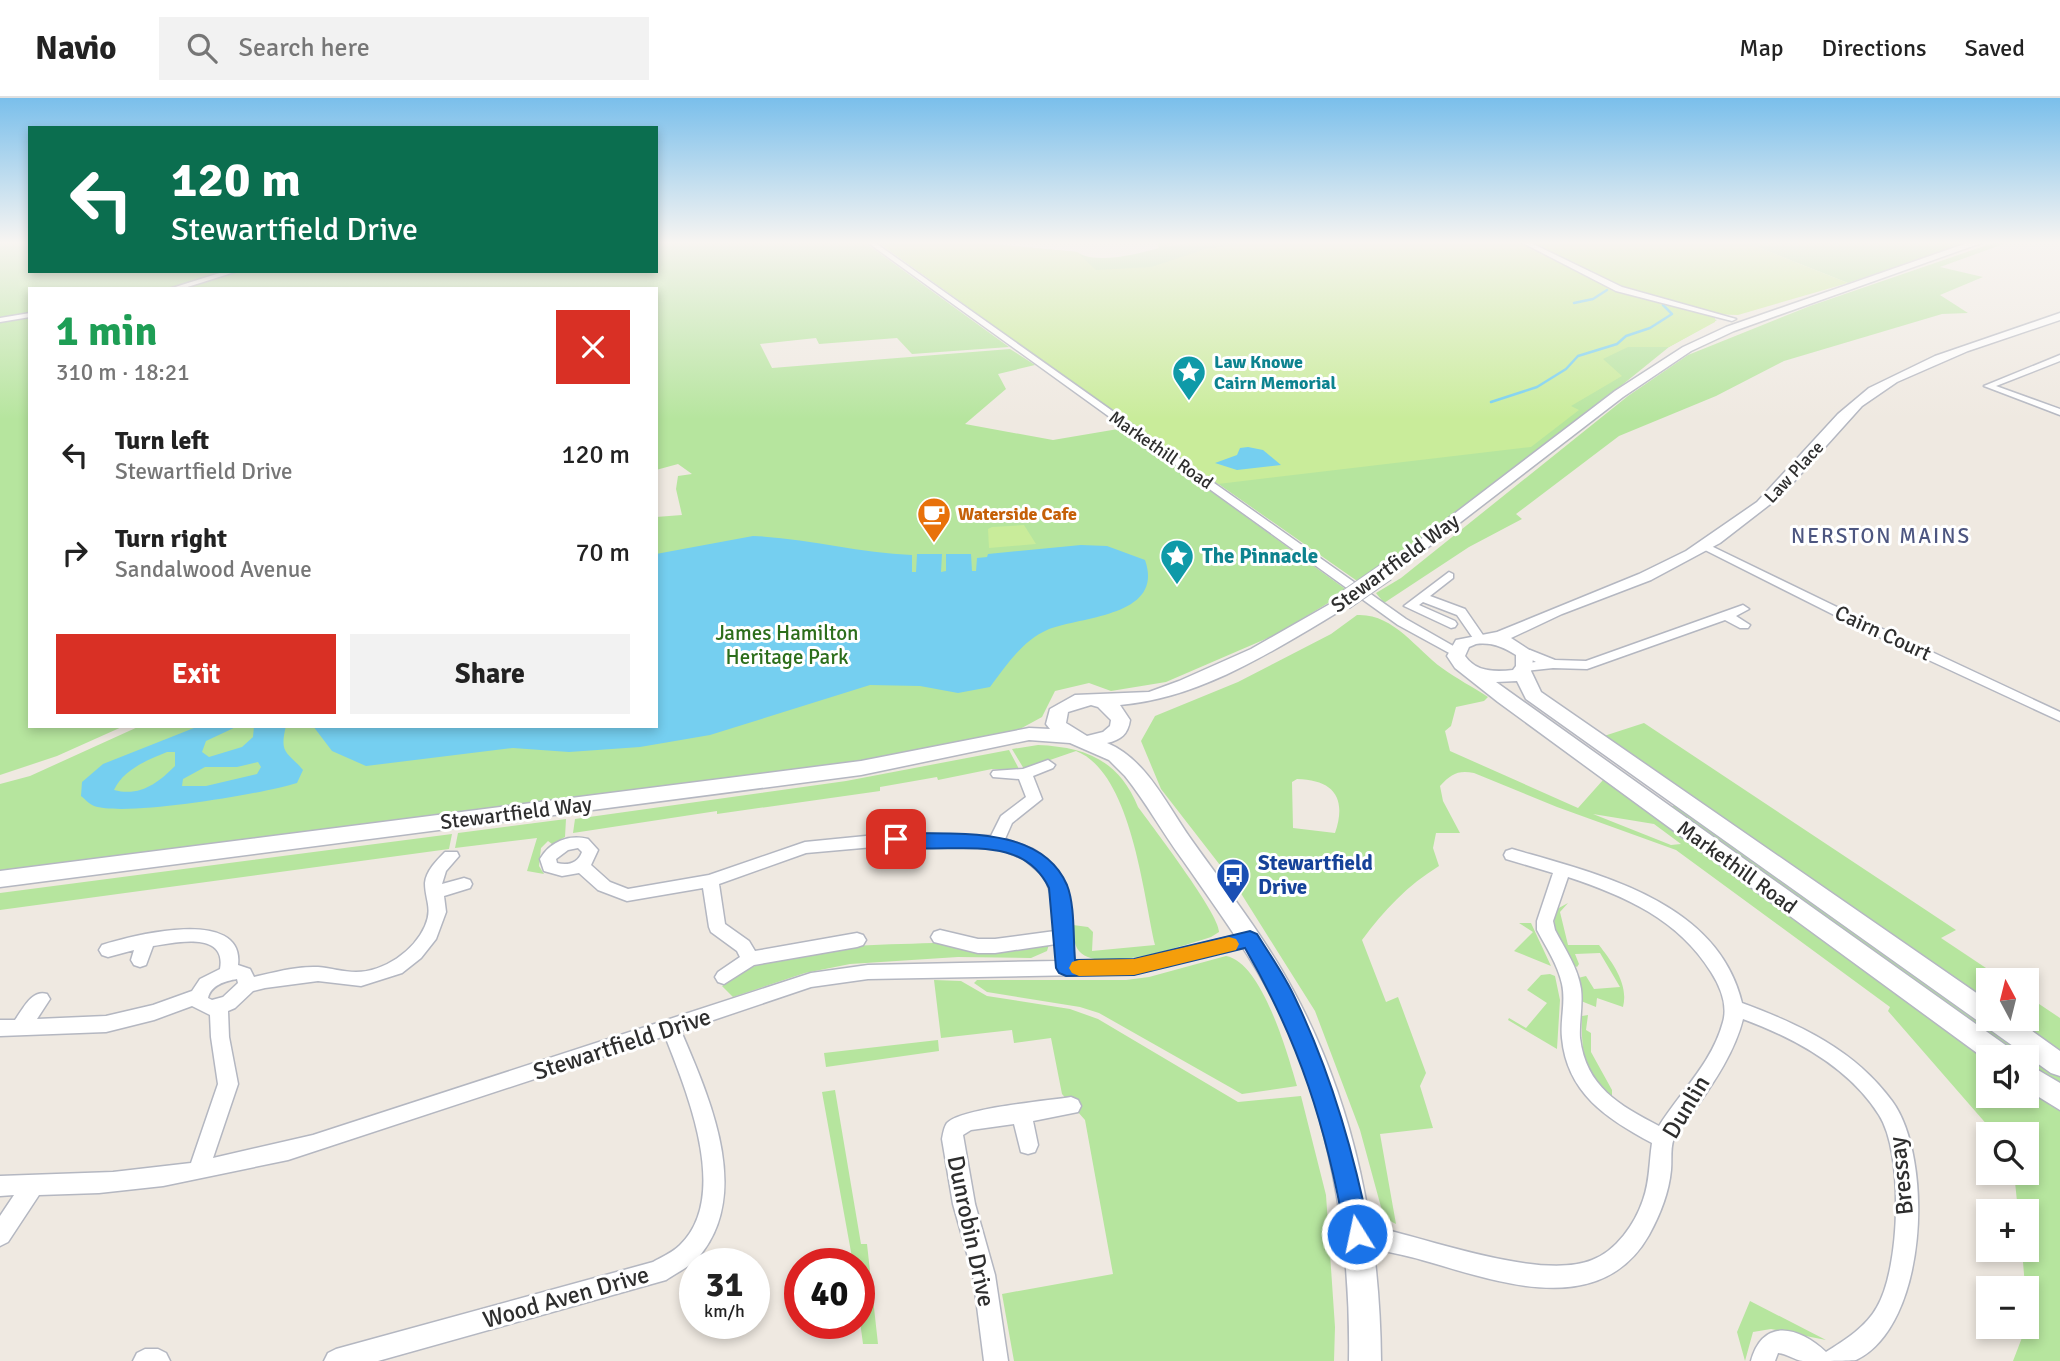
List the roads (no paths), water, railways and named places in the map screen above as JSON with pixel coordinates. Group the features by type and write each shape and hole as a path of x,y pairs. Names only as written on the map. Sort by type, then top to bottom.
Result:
{"street":[{"name":"Markethill Road","path":"953,301 1392,614 1456,650 1461,664 1564,741 1985,1045"},
{"path":"1664,301 1732,319"},
{"name":"Stewartfield Way","path":"1101,701 1151,697 1257,653 1344,601 1386,572 1619,394 1678,344 1732,319 1795,301"},
{"name":"Stewartfield Way","path":"1619,394 1712,337 1810,301"},
{"path":"0,320 28,315"},
{"name":"Law Place","path":"1456,650 1462,644 1525,628 1556,611 1657,575 1707,547 1765,503 1843,417 1872,393 1911,371 2060,316"},
{"path":"2060,358 1988,386 2060,412"},
{"name":"Cairn Court","path":"1707,547 1868,627 2060,717"},
{"path":"1449,576 1410,606 1451,624"},
{"path":"1423,597 1461,612 1486,638 1523,661 1553,664 1587,665 1743,609"},
{"path":"1726,615 1744,625"},
{"path":"1475,673 1512,677 1523,661 1525,628"},
{"name":"Markethill Road","path":"1523,661 1533,695 1976,1006"},
{"name":"Stewartfield Way","path":"1120,728 1151,697"},
{"path":"1124,762 1121,715 1114,707 1101,701 1077,700 1059,709 1055,716 1061,731 1124,762 1250,939 1286,999 1312,1060 1347,1176 1357,1234 1365,1361"},
{"name":"Stewartfield Way","path":"1029,734 1055,716"},
{"path":"1080,739 1101,740 1120,728"},
{"path":"1564,741 1585,732"},
{"name":"Stewartfield Way","path":"0,879 861,768 1029,734 1080,739"},
{"path":"998,774 1025,774 1048,765"},
{"path":"996,842 1006,820 1034,799 1025,774"},
{"path":"581,866 604,887 627,895 710,881 805,848 896,839 996,842 1030,855 1052,874 1062,904 1066,968"},
{"path":"1512,855 1630,894 1685,925 1718,967 1735,1008"},
{"path":"198,996 203,1006 219,1007 238,998 248,985 318,974 361,979 394,970 410,958 432,929 439,910 436,892 431,883 433,876 451,856"},
{"path":"1562,871 1545,921 1546,930 1571,983 1571,1039 1583,1082 1617,1114 1663,1138"},
{"path":"710,881 717,927 743,946 750,959"},
{"path":"436,892 464,884"},
{"path":"108,950 174,936 209,937 223,944 230,956 228,973"},
{"path":"940,937 978,946 995,946 1030,938 1063,936"},
{"name":"Stewartfield Drive","path":"0,1186 114,1182 198,1171 313,1144 671,1029 811,980 868,972 1134,967 1250,939"},
{"path":"724,977 750,959 857,940"},
{"path":"140,960 146,941"},
{"path":"0,1028 106,1024 154,1012 198,996 209,982 228,973 244,974 248,985"},
{"path":"21,1026 41,999"},
{"path":"198,1171 228,1084 220,1037 219,1007"},
{"name":"Dunlin","path":"1357,1234 1384,1238 1507,1270 1548,1277 1595,1271 1616,1258 1642,1228 1657,1192 1663,1138 1714,1061 1732,1024 1735,1008"},
{"name":"Bressay","path":"1735,1008 1806,1037 1835,1056 1860,1076 1886,1108 1898,1131 1907,1221 1897,1289 1886,1315 1869,1337 1834,1361"},
{"name":"Wood Aven Drive","path":"336,1361 371,1357 658,1272 681,1259 699,1241 714,1206 713,1182 701,1103 671,1029"},
{"path":"2012,1031 2060,1065"},
{"path":"2039,1083 2060,1098"},
{"name":"Dunrobin Drive","path":"996,1361 984,1275 964,1204 952,1139 958,1125 1071,1106"},
{"path":"1022,1113 1028,1145"},
{"path":"0,1235 34,1184"},
{"path":"1763,1361 1764,1350 1772,1343 1784,1340 1798,1345 1818,1361"},
{"path":"145,1361 158,1361"}],"water":[{"path":"1240,448 1263,450 1281,465 1237,470 1215,463 1237,455"},
{"path":"753,536 912,555 912,572 916,572 917,554 942,554 941,572 946,571 946,554 971,554 972,571 976,571 977,558 987,557 988,554 1081,545 1107,546 1145,560 1148,579 1143,593 1132,604 1098,617 1047,630 1022,647 990,687 958,693 920,686 870,685 710,735 640,747 569,752 513,748 366,766 332,751 315,728 658,728 658,554"},
{"path":"194,728 234,728 206,741 202,752 209,757 242,747 253,737 254,728 286,728 284,747 303,770 297,783 255,793 134,809 94,806 81,796 82,782 103,764","holes":["167,752 175,752 175,766 155,783 132,792 114,790 129,771","258,762 261,767 257,774 206,786 182,786 183,779 205,767 237,767"]}],"waterway":[{"path":"1574,303 1584,301"},
{"path":"1491,402 1537,387 1566,369 1578,356 1617,344 1626,336 1650,328 1672,314 1663,305"}],"place":[{"name":"Law Knowe Cairn Memorial","path":"1189,402"},
{"name":"Waterside Cafe","path":"934,544"},
{"name":"The Pinnacle","path":"1177,586"},
{"name":"Stewartfield Drive","path":"1233,905"}],"district":[{"name":"NERSTON MAINS","path":"1881,536"}],"park label":[{"name":"James Hamilton Heritage Park","path":"787,645"}]}
